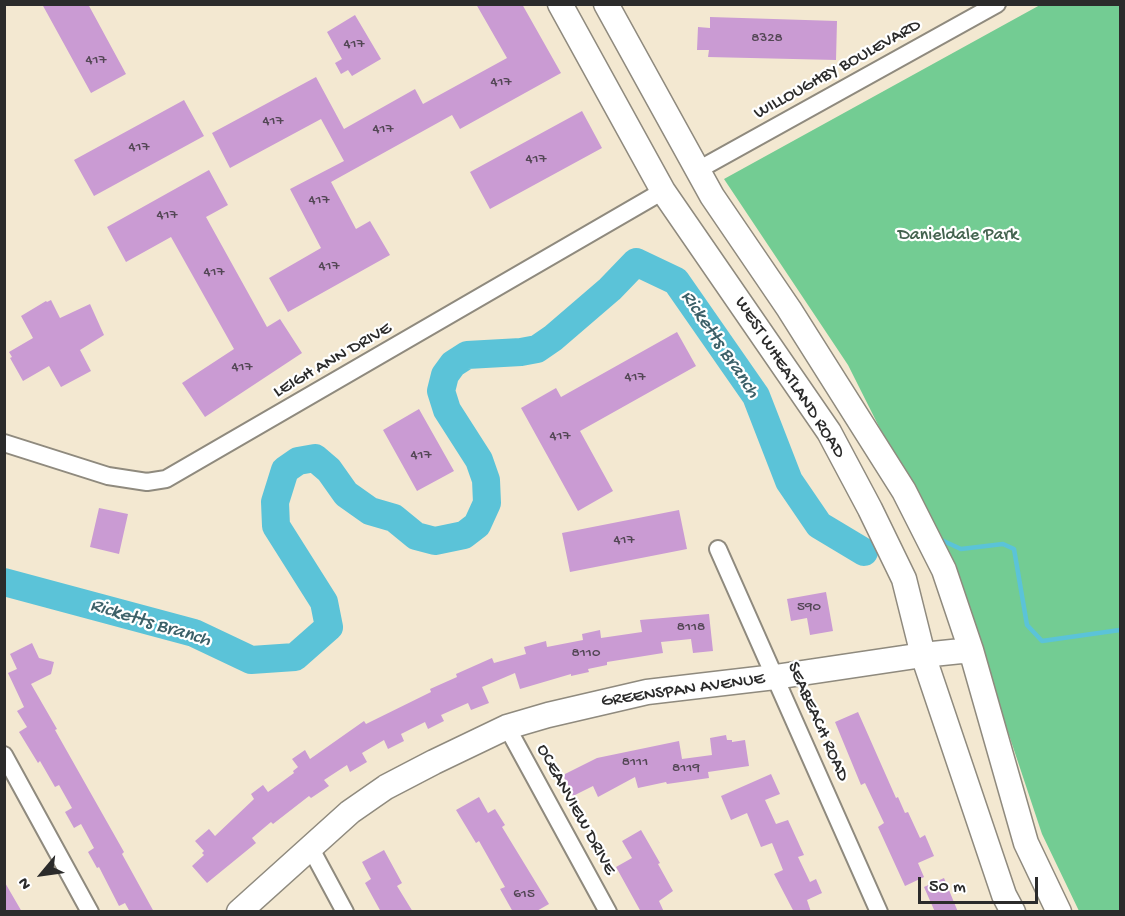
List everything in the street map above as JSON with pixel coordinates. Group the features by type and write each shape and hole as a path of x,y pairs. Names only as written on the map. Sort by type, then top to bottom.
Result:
{"main road":[{"name":"WEST WHEATLAND ROAD","path":"560,4 663,190 829,432 870,509 904,579 923,655 1004,895 1013,912"},
{"name":"WEST WHEATLAND ROAD","path":"606,4 728,221 789,309 904,491 944,570 971,650 1026,843 1059,912"},
{"path":"663,190 698,170"},
{"path":"870,509 904,491"},
{"name":"GREENSPAN AVENUE","path":"240,912 350,812 386,787 507,728 548,715 647,692 971,650"}],"street":[{"name":"WILLOUGHBY BOULEVARD","path":"698,170 997,4"},
{"name":"LEIGH ANN DRIVE","path":"4,443 108,476 147,482 166,479 663,190"},
{"name":"SEABEACH ROAD","path":"718,549 879,912"},
{"name":"OCEANVIEW DRIVE","path":"507,728 608,912"},
{"path":"4,755 90,912"},
{"path":"310,847 345,912"}],"green space":[{"name":"Danieldale Park","path":"1040,5 1120,5 1120,911 1079,911 1042,834 960,588 848,365 724,179"}],"building":[{"path":"42,4 88,4 126,74 91,93"},
{"path":"476,4 522,4 561,73 460,129 452,115 331,182 356,229 370,221 390,255 288,312 269,278 321,248 290,189 344,161 321,119 230,168 212,133 316,77 344,129 415,89 423,104 507,58"},
{"path":"355,15 381,59 352,76 348,70 341,74 335,63 342,59 327,32"},
{"path":"710,17 837,21 836,60 708,57 709,50 697,50 698,27 710,28"},
{"path":"184,100 204,136 94,196 74,160"},
{"path":"582,111 602,148 490,209 470,172"},
{"path":"209,170 228,205 206,217 267,327 280,319 302,353 205,417 182,383 234,349 171,237 126,262 107,227"},
{"path":"51,300 60,318 90,304 104,335 80,350 91,371 61,387 49,366 23,381 9,352 33,338 21,316"},
{"path":"677,332 696,366 580,431 613,491 578,511 521,408 556,388 561,397"},
{"path":"419,409 454,471 417,491 383,430"},
{"path":"99,508 128,514 119,554 90,547"},
{"path":"679,510 687,549 570,572 562,533"},
{"path":"826,592 833,631 810,635 807,618 791,621 787,599"},
{"path":"709,614 713,651 693,653 691,639 661,642 663,653 607,662 607,665 588,669 589,672 571,676 571,674 520,689 515,673 482,687 489,703 471,710 468,703 441,715 444,721 428,729 425,722 401,734 404,741 388,749 384,740 362,753 367,762 350,772 347,765 324,780 329,786 311,798 309,796 273,824 271,822 252,838 256,843 207,883 192,866 204,855 202,853 204,851 195,841 209,829 215,836 254,799 251,794 263,785 268,792 294,773 293,771 298,767 292,759 305,750 310,759 364,721 366,724 431,692 430,689 457,677 456,674 492,658 494,663 526,654 524,647 546,641 547,647 583,640 582,634 600,630 601,638 642,632 640,620"},
{"path":"32,643 39,658 54,662 51,674 31,684 124,852 122,854 154,912 130,912 125,903 119,906 99,867 97,868 88,852 94,848 81,824 74,828 65,812 72,808 59,785 55,787 19,732 27,727 17,711 24,707 8,673 17,669 10,654"},
{"path":"858,712 896,798 898,797 905,813 908,812 920,838 925,835 934,856 918,863 924,877 905,886 878,827 884,823 865,783 861,785 835,722"},
{"path":"726,735 727,740 732,740 732,742 745,740 749,766 708,772 709,778 667,784 666,782 638,788 635,777 598,797 593,786 573,796 563,775 597,758 679,741 682,759 712,755 710,738"},
{"path":"771,774 780,794 765,800 776,824 788,820 804,855 798,857 810,882 816,879 822,893 807,900 811,912 794,912 774,874 783,870 772,843 761,847 747,813 731,820 721,796"},
{"path":"479,797 488,813 495,809 505,825 502,827 549,904 535,912 513,912 500,889 505,887 479,841 476,843 456,810"},
{"path":"641,830 673,891 659,901 664,912 641,912 616,867 632,858 622,841"},
{"path":"384,850 402,883 397,886 413,912 381,912 365,883 371,879 362,862"},
{"path":"944,878 958,912 935,912 924,887"},
{"path":"4,881 22,912 4,912"}],"waterway":[{"name":"Ricketts Branch","path":"4,582 194,633 251,660 295,657 329,627 324,602 276,526 275,502 285,470 298,461 315,458 329,470 346,494 370,511 394,518 416,536 435,541 464,535 477,525 487,503 486,480 479,460 447,410 441,391 445,375 453,364 467,355 537,349 610,289 636,262 676,281 756,396 789,481 819,525 864,552"},
{"name":"Ricketts Branch","path":"939,539 961,549 1003,544 1014,549 1027,625 1042,641 1120,630"}]}
